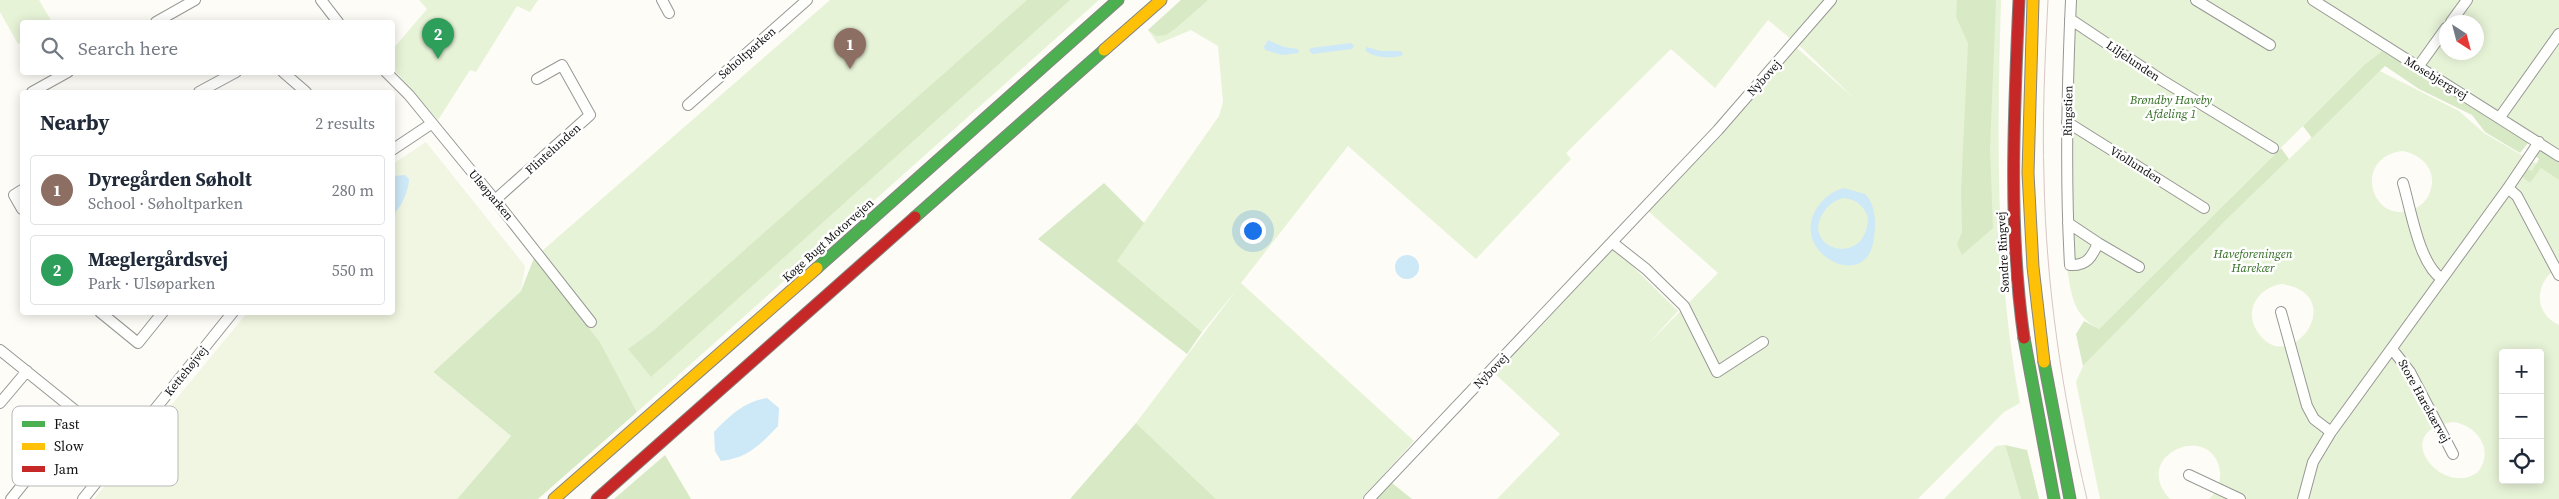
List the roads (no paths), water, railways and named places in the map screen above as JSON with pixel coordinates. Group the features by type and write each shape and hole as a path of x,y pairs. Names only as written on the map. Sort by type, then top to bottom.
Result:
{"main road":[{"name":"Køge Bugt Motorvejen","path":"554,499 690,381 1118,0"},
{"path":"597,499 720,393 1037,107 1161,0"},
{"name":"Søndre Ringvej","path":"2019,0 2013,127 2015,254 2028,375 2054,499"},
{"path":"2033,0 2028,127 2032,250 2048,396 2070,499"}],"street":[{"path":"160,20 196,0"},
{"path":"321,0 336,20"},
{"path":"662,0 669,12"},
{"name":"Søholtparken","path":"688,105 807,0"},
{"name":"Nybovej","path":"1369,499 1723,124 1831,0"},
{"name":"Ringstien","path":"2071,0 2067,122 2070,265 2079,266 2088,262 2098,243"},
{"path":"2196,0 2270,45"},
{"name":"Mosebjergvej","path":"2313,0 2559,156"},
{"path":"2456,15 2467,0"},
{"name":"Liljelunden","path":"2070,20 2160,79 2273,148"},
{"path":"2500,117 2559,34"},
{"path":"2418,67 2439,38"},
{"name":"Flintelunden","path":"496,200 590,115 562,65 537,79"},
{"path":"36,90 63,75"},
{"path":"203,90 230,75"},
{"path":"286,75 304,90"},
{"name":"Ulsøparken","path":"389,75 409,96 496,200 591,322"},
{"name":"Viollunden","path":"2067,122 2204,208"},
{"path":"395,148 431,124"},
{"name":"Store Harekærvej","path":"2303,499 2313,462 2331,432 2508,188 2539,142"},
{"path":"2403,184 2426,262 2434,274 2442,279"},
{"path":"2508,188 2517,196 2559,274"},
{"path":"20,191 14,195 20,206"},
{"path":"2068,223 2139,267"},
{"path":"1612,243 1646,269 1684,306 1717,372 1763,342"},
{"path":"2281,312 2307,406 2314,419 2331,432"},
{"path":"104,315 138,343 161,315"},
{"name":"Kettehøjvej","path":"158,406 231,315"},
{"name":"Store Harekærvej","path":"2392,349 2410,372 2453,454"},
{"path":"0,350 69,406"},
{"path":"0,404 27,371"},
{"path":"2189,475 2240,499"},
{"path":"11,499 21,486"},
{"name":"Kettehøjvej","path":"82,499 93,486"}],"water":[{"path":"1268,40 1284,47 1298,49 1299,53 1282,55 1265,50 1264,47"},
{"path":"1351,43 1354,46 1352,49 1312,54 1309,50 1311,48"},
{"path":"1367,47 1380,51 1401,51 1403,55 1388,57 1373,55 1365,50"},
{"path":"405,175 409,179 408,188 402,203 395,213 395,176"},
{"path":"1844,188 1865,194 1869,198 1873,209 1875,220 1874,237 1869,254 1858,264 1845,265 1832,261 1820,251 1812,238 1811,222 1819,205 1830,194","holes":["1843,198 1858,203 1868,217 1865,233 1858,243 1848,248 1837,248 1828,244 1821,237 1818,227 1822,215 1828,206"]},
{"path":"1407,255 1415,259 1419,267 1415,275 1407,279 1399,275 1395,267 1399,259"},
{"path":"767,398 779,408 778,426 753,450 739,457 721,461 715,451 714,432 745,406"}],"tram line":[{"path":"2048,0 2043,133 2048,259 2063,379 2087,499"}],"place":[{"name":"Mæglergårdsvej","path":"438,59"},
{"name":"Dyregården Søholt","path":"850,69"}],"park label":[{"name":"Brøndby Haveby Afdeling 1","path":"2171,107"},
{"name":"Haveforeningen Harekær","path":"2253,261"}]}
